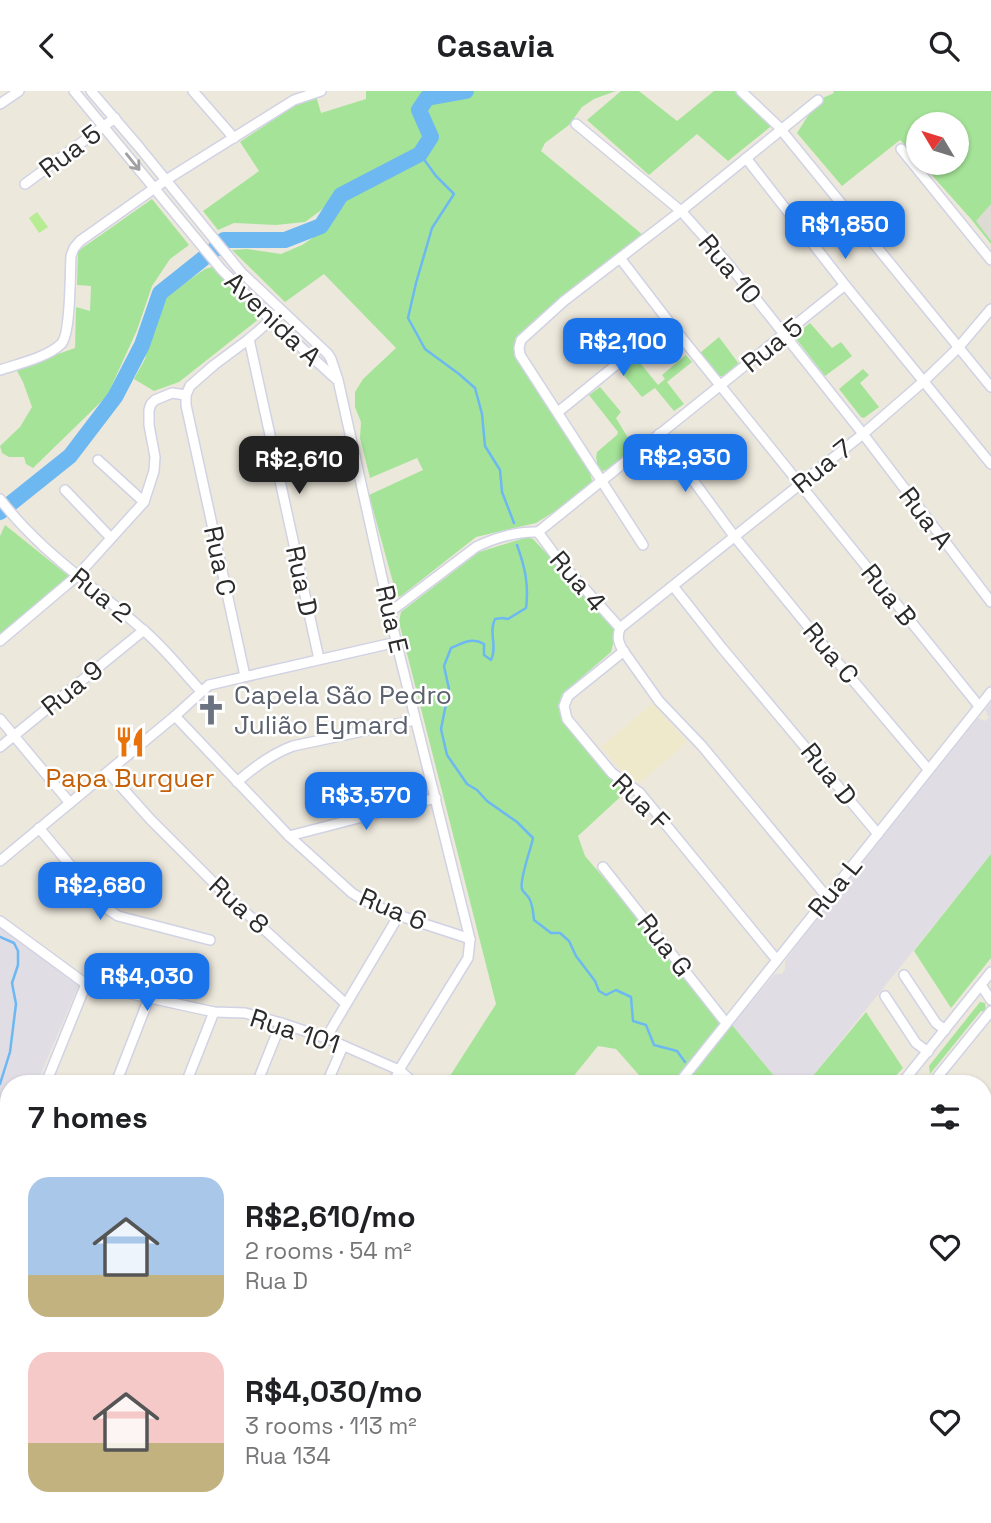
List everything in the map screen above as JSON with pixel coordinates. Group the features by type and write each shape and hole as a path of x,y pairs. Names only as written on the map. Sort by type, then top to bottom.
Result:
{"street":[{"path":"0,104 19,91"},
{"name":"Avenida A","path":"74,91 221,269 271,320 338,380"},
{"name":"Avenida A","path":"91,91 230,260 253,285 328,354 338,380"},
{"path":"193,91 234,138"},
{"path":"0,370 34,358 61,344 66,335 71,257 80,241 166,180 294,100 321,91"},
{"path":"741,91 782,130 991,387"},
{"path":"643,545 520,355 521,340 564,301 818,100"},
{"name":"Rua 5","path":"25,184 114,118"},
{"name":"Rua 10","path":"576,124 681,211 730,267 863,434"},
{"path":"901,149 991,260"},
{"path":"746,158 991,464"},
{"name":"Rua B","path":"620,258 979,706"},
{"name":"Rua 5","path":"538,532 845,285"},
{"name":"Rua 7","path":"620,628 863,434 958,348 991,309"},
{"path":"0,641 77,576 144,502 154,471 155,457 148,417 151,404 172,393 186,400 190,386 198,378 281,311"},
{"path":"558,412 669,322"},
{"name":"Rua D","path":"249,339 319,659"},
{"name":"Rua E","path":"338,380 415,720 470,939"},
{"name":"Rua C","path":"186,400 245,676"},
{"path":"659,434 734,535"},
{"name":"Rua A","path":"863,434 991,602"},
{"path":"98,460 144,502"},
{"path":"65,490 111,538"},
{"name":"Rua 2","path":"1,501 28,533 144,630 201,691"},
{"path":"390,612 476,547 526,531 538,532"},
{"name":"Rua 4","path":"538,532 558,559 620,628"},
{"name":"Rua C","path":"734,535 928,769"},
{"name":"Rua D","path":"673,586 878,834"},
{"path":"620,628 618,641 660,701 737,787 827,897"},
{"name":"Rua 9","path":"0,747 144,630"},
{"path":"0,860 209,685 397,642"},
{"name":"Rua F","path":"624,651 568,696 564,706 567,719 612,773 640,793 776,959"},
{"name":"Rua L","path":"684,1075 991,692"},
{"name":"Rua 6","path":"175,716 289,836 352,893 399,915 470,939"},
{"path":"0,719 70,803"},
{"path":"237,782 254,767 281,750 415,720"},
{"name":"Rua 8","path":"108,772 151,820 221,890 345,1003"},
{"path":"289,836 436,798"},
{"path":"39,828 111,912 210,940"},
{"name":"Rua G","path":"603,867 726,1023"},
{"path":"326,1038 399,915"},
{"name":"Rua 101","path":"0,921 86,984 214,1012 245,1013 281,1023 326,1038 405,1075"},
{"path":"397,1075 468,958 470,939"},
{"path":"909,1075 991,972"},
{"path":"904,975 936,1023 945,1030"},
{"path":"49,1075 86,984"},
{"path":"981,985 991,1000"},
{"path":"886,996 915,1043 928,1052"},
{"path":"119,1075 149,998"},
{"path":"939,1075 991,1011"},
{"path":"189,1075 214,1012"},
{"path":"260,1075 281,1023"},
{"path":"330,1075 343,1046"}],"shaded area":[{"path":"991,204 991,241 976,221"},
{"path":"991,702 991,854 813,1075 773,1075 732,1025 775,974 782,974 785,961 804,936 978,718 985,721 989,718 985,710"},
{"path":"653,703 687,742 640,783 627,777 601,747"},
{"path":"0,926 79,984 40,1075 0,1075"}],"green space":[{"path":"366,91 616,91 594,99 582,107 569,125 545,143 541,151 643,235 538,317 518,338 517,357 590,473 592,481 565,505 536,523 476,537 397,597 369,495 423,470 417,458 370,478 360,438 361,422 355,407 355,392 363,379 396,348 324,274 285,302 232,250 247,249 281,254 302,245 323,231 341,209 337,195 305,222 276,225 234,223 218,230 203,211 259,171 240,142 294,106 316,96 321,113 366,99"},
{"path":"621,91 639,91 677,121 714,91 734,91 775,123 728,161 697,134 649,175 587,120"},
{"path":"833,91 991,91 991,244 932,175 970,175 970,112 906,112 906,146 900,140 842,186 797,133 818,100 834,93"},
{"path":"152,199 189,245 170,259 152,286 137,330 107,396 33,468 26,464 24,457 9,457 2,453 0,446 20,427 32,407 16,369 75,348 76,307 90,311 91,286 77,285 78,251"},
{"path":"37,212 48,227 39,233 29,218"},
{"path":"212,267 260,318 179,382 154,391 134,379 145,359 155,315 162,301 173,291"},
{"path":"810,323 832,348 841,342 852,356 825,376 794,336"},
{"path":"719,337 739,364 726,376 718,375 700,353"},
{"path":"686,355 692,362 667,382 684,404 674,411 655,388 642,397 620,371 636,358 658,385 665,379 662,375"},
{"path":"863,369 869,375 860,383 879,407 864,418 839,389"},
{"path":"600,387 621,412 616,418 634,448 610,468 600,472 595,466 597,452 618,432 589,395"},
{"path":"5,525 70,577 0,634 0,536"},
{"path":"528,537 533,539 614,629 611,652 562,694 558,707 613,775 630,788 578,836 585,856 726,1020 683,1075 639,1075 616,1049 598,1046 574,1075 451,1075 496,1004 399,622 401,612 479,552"},
{"path":"991,854 991,958 951,1008 914,951"},
{"path":"980,1002 985,1003 985,1012 981,1011 930,1074 929,1066"},
{"path":"866,1012 903,1068 896,1075 814,1075"},
{"path":"732,1025 773,1075 692,1075"}],"waterway":[{"path":"0,512 70,456 115,397 142,345 160,293 224,240 285,240 321,226 341,195 420,154 431,137 419,110 427,98 466,91"},
{"path":"420,154 454,194 432,228 408,318 425,349 475,388 482,414 485,446 500,470 502,492 514,523"},
{"path":"517,545 526,576 526,608 508,619 495,619 491,660 484,655 484,644 471,641 451,648 444,666 449,689 441,729 447,755 467,784 517,822 533,838 522,885 531,903 534,920 551,933 560,933 569,941 599,991 606,995 616,990 631,997 633,1021 646,1025 654,1045 677,1051 685,1062"},
{"path":"0,937 14,943 18,951 18,965 12,983 16,1004 10,1052 3,1075"}],"place":[{"name":"Capela São Pedro Julião Eymard","path":"211,710"},
{"name":"Papa Burguer","path":"130,742"}]}
